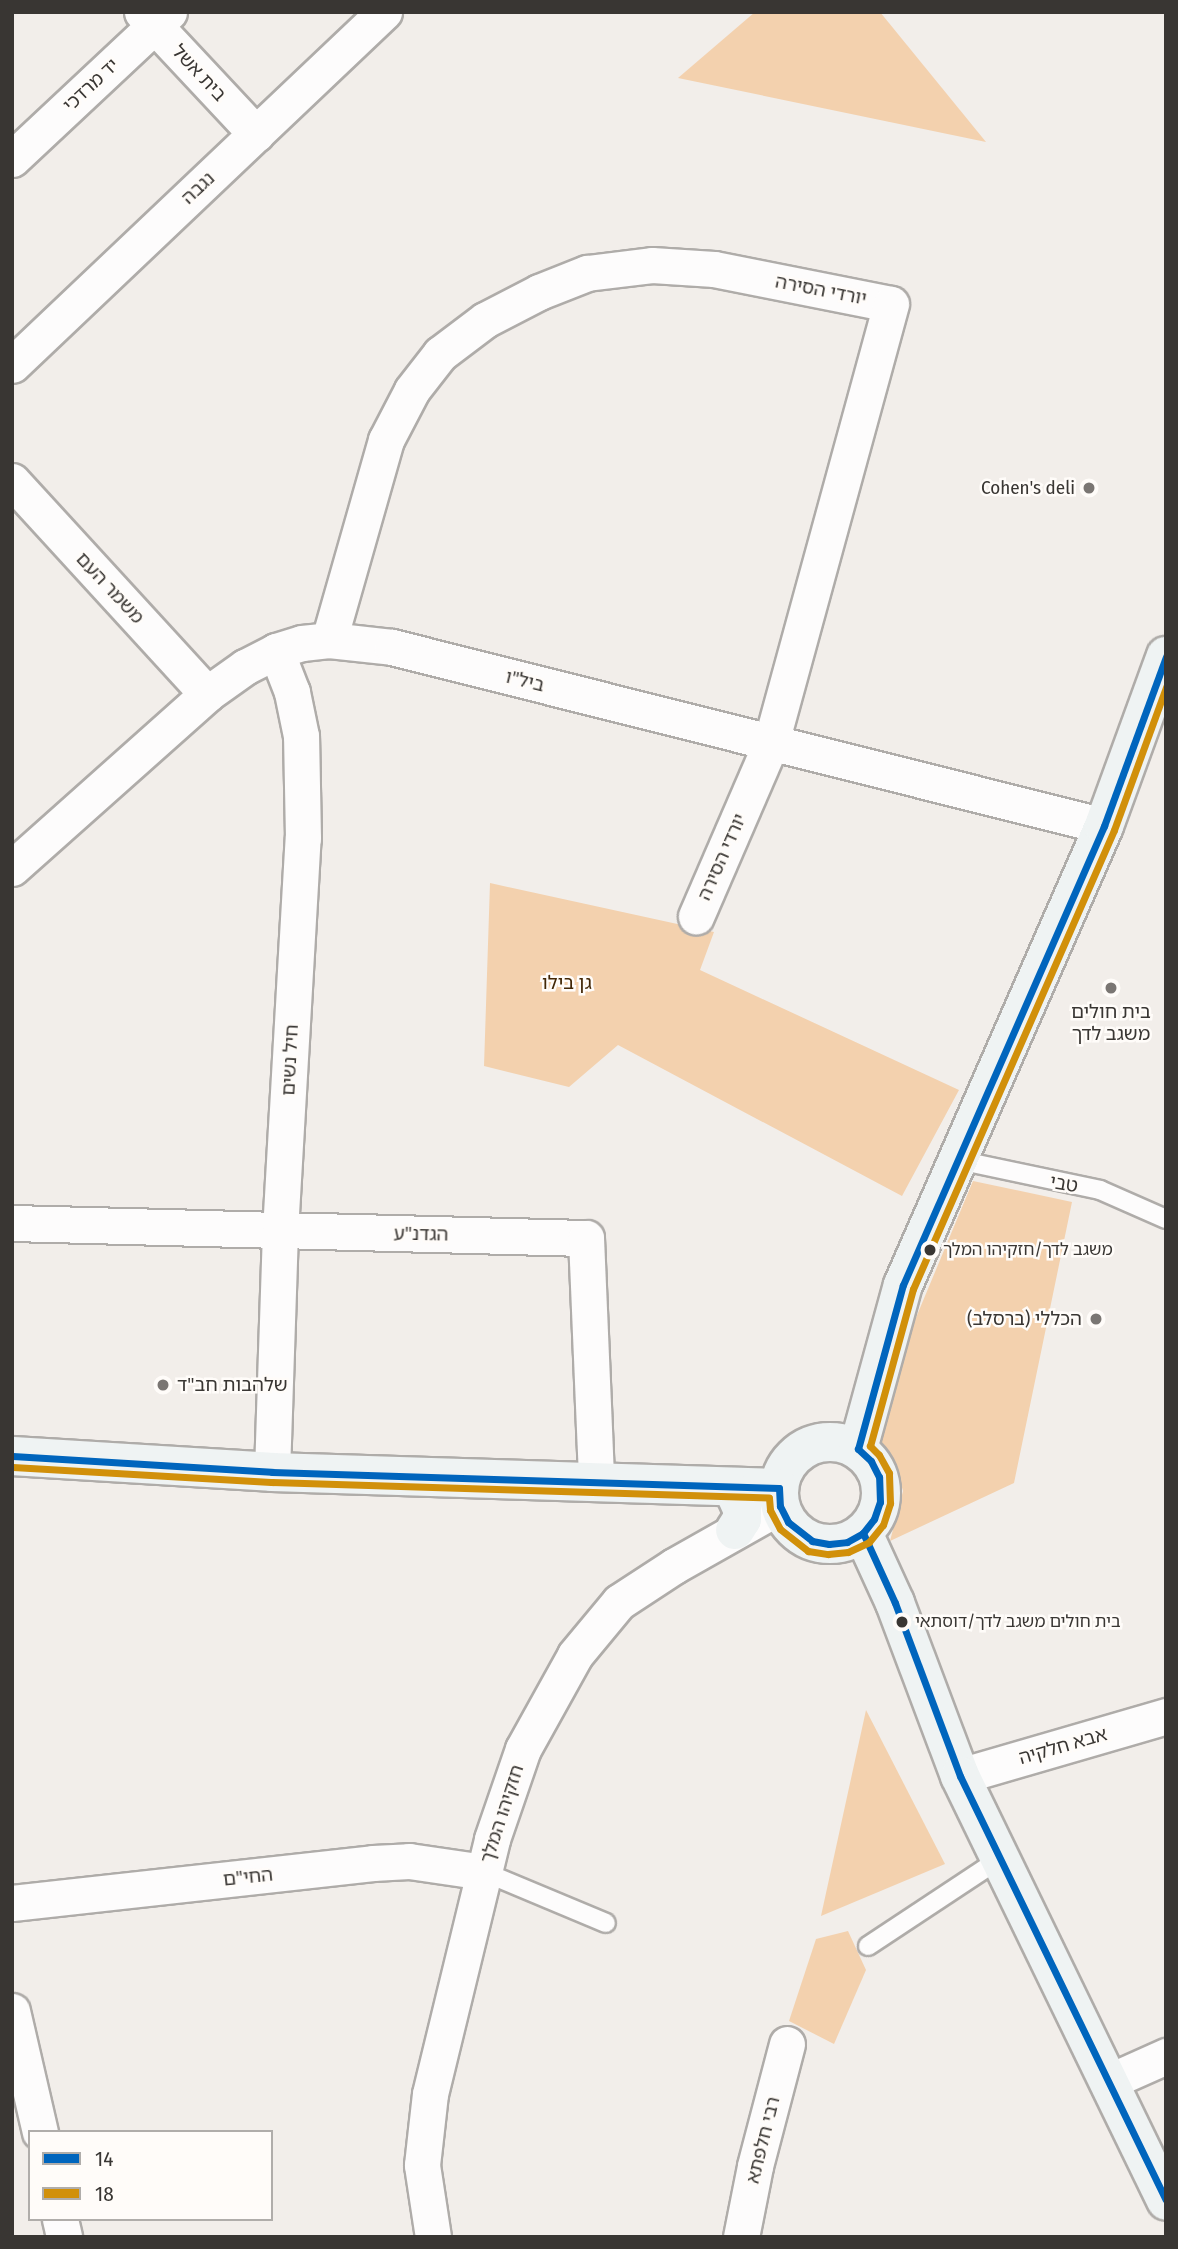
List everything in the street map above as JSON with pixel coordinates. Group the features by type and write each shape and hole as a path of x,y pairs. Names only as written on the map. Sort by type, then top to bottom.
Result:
{"street":[{"name":"נגבה","path":"12,365 384,12"},
{"name":"בית אשל","path":"155,17 256,134"},
{"name":"יד מרדכי","path":"12,159 155,17"},
{"name":"יורדי הסירה","path":"329,640 386,440 412,390 440,354 485,320 539,292 587,273 652,265 714,269 891,304 772,743 696,916"},
{"name":"משמר העם","path":"12,481 207,694"},
{"name":"ביל\"ו","path":"12,868 207,694 245,667 276,651 302,643 329,640 392,647 1104,825"},
{"name":"חיל נשים","path":"272,1472 280,1231 303,838 301,736 292,692 276,651"},
{"path":"858,1449 904,1285 1104,825 1166,656"},
{"name":"הגדנ\"ע","path":"12,1223 586,1238 596,1481"},
{"path":"823,1442 841,1442 858,1449 871,1461 879,1477 880,1502 874,1519 863,1533 847,1542 829,1544 812,1541 788,1522 780,1497 792,1458 806,1448 823,1442"},
{"path":"12,1456 272,1472 728,1487 780,1497"},
{"path":"728,1487 735,1493 742,1509 742,1519 735,1530"},
{"name":"חזקיהו המלך","path":"433,2237 422,2165 430,2094 484,1872 523,1749 575,1654 619,1602 735,1530 780,1497"},
{"path":"863,1533 895,1603 960,1776 998,1860 1166,2202"},
{"name":"אבא חלקיה","path":"960,1776 1166,1716"},
{"name":"החי\"ם","path":"12,1903 373,1863 409,1861 484,1872"},
{"path":"12,2011 40,2130"},
{"name":"רבי חלפתא","path":"741,2237 755,2166 786,2044"},
{"path":"1108,2081 1166,2056"}],"lane":[{"name":"טבי","path":"958,1160 1100,1190 1166,1219"},
{"path":"868,1945 998,1860"},
{"path":"484,1872 606,1923"}],"green space":[{"path":"755,12 880,12 986,142 678,78"},
{"name":"גן בילו","path":"490,883 714,932 700,970 959,1090 902,1196 618,1045 569,1087 484,1066"},
{"path":"973,1181 1072,1202 1014,1483 890,1541 903,1491 895,1463 879,1442 915,1320"},
{"path":"866,1710 945,1864 821,1916"},
{"path":"848,1931 866,1970 834,2044 789,2021 816,1939"}],"transit line":[{"name":"14","path":"12,1456 272,1472 779,1488 780,1506 788,1522 812,1541 829,1544 847,1542 863,1533 874,1519 880,1502 879,1477 871,1461 858,1449 903,1285 1104,826 1166,657"},
{"name":"18","path":"12,1467 272,1482 769,1498 770,1510 780,1529 808,1551 828,1554 848,1552 869,1542 883,1525 890,1503 889,1473 879,1455 870,1446 913,1289 1114,830 1166,687"},
{"name":"14","path":"863,1533 895,1603 960,1776 1166,2200"}],"place":[{"name":"Cohen's deli","path":"1089,488"},
{"name":"בית חולים משגב לדך","path":"1111,988"},
{"name":"משגב לדך/חזקיהו המלך","path":"930,1250"},
{"name":"הכללי (ברסלב)","path":"1096,1319"},
{"name":"שלהבות חב\"ד","path":"163,1385"},
{"name":"בית חולים משגב לדך/דוסתאי","path":"902,1622"}]}
